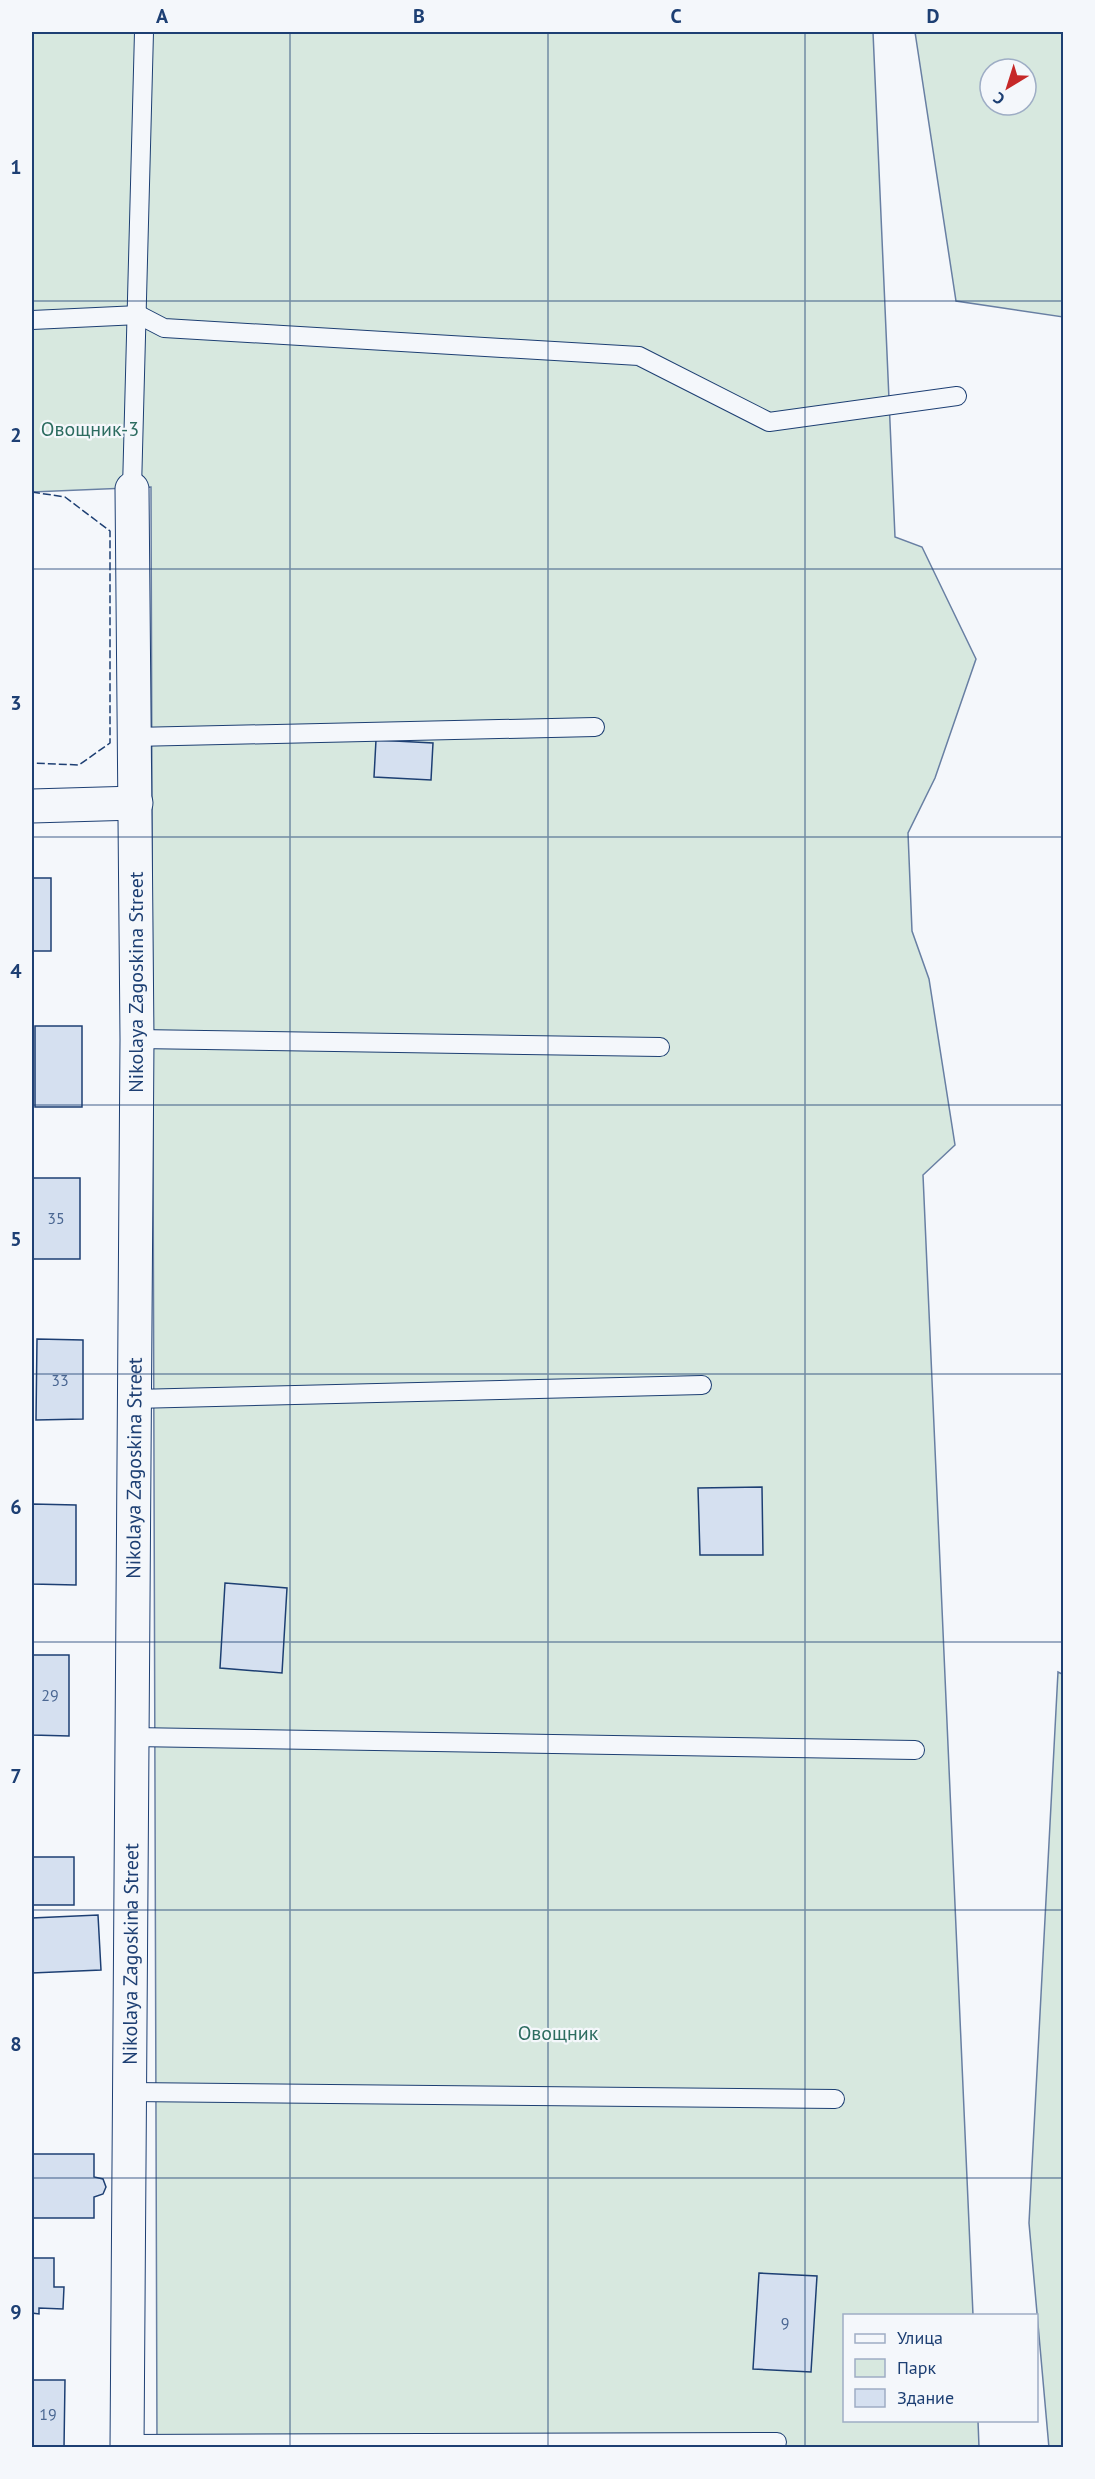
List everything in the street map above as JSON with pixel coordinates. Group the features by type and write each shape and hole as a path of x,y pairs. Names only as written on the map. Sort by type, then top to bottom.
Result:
{"street":[{"name":"Nikolaya Zagoskina Street","path":"127,2446 137,1039 132,489"},
{"path":"32,806 136,803"}],"lane":[{"path":"132,489 139,315 144,32"},
{"path":"32,320 139,315 164,328 639,356 769,422 957,396"},
{"path":"133,737 595,727"},
{"path":"137,1039 660,1047"},
{"path":"134,1399 702,1385"},
{"path":"133,1737 915,1750"},
{"path":"130,2092 835,2099"},
{"path":"127,2446 777,2442"}],"green space":[{"name":"Овощник","path":"32,32 873,32 895,537 922,547 976,659 935,778 908,833 912,931 929,979 955,1145 923,1175 973,2314 843,2314 843,2422 978,2422 979,2447 157,2447 151,487 32,492"},
{"path":"915,32 1063,32 1063,317 956,301"},
{"path":"1058,1672 1064,1675 1064,2447 1049,2448 1029,2223"}],"building":[{"path":"376,740 433,743 431,780 374,777"},
{"path":"32,878 51,878 51,951 32,951"},
{"path":"35,1026 82,1026 82,1107 35,1107"},
{"path":"33,1178 80,1178 80,1259 33,1259"},
{"path":"37,1339 83,1340 83,1419 36,1420"},
{"path":"762,1487 763,1555 700,1555 698,1488"},
{"path":"32,1504 76,1505 76,1585 32,1584"},
{"path":"225,1583 287,1588 282,1673 220,1668"},
{"path":"32,1655 69,1655 69,1736 32,1735"},
{"path":"32,1857 74,1857 74,1905 32,1905"},
{"path":"98,1915 101,1970 32,1973 32,1918"},
{"path":"32,2154 94,2154 94,2177 103,2179 106,2187 103,2194 94,2197 94,2218 32,2218"},
{"path":"32,2258 54,2258 54,2287 64,2287 63,2309 39,2308 39,2314 32,2313"},
{"path":"759,2273 817,2276 811,2372 753,2369"},
{"path":"32,2380 65,2380 64,2448 32,2448"}],"fence":[{"path":"32,492 65,497 110,531 110,743 79,765 32,763"}],"park label":[{"name":"Овощник-3","path":"90,429"}]}
